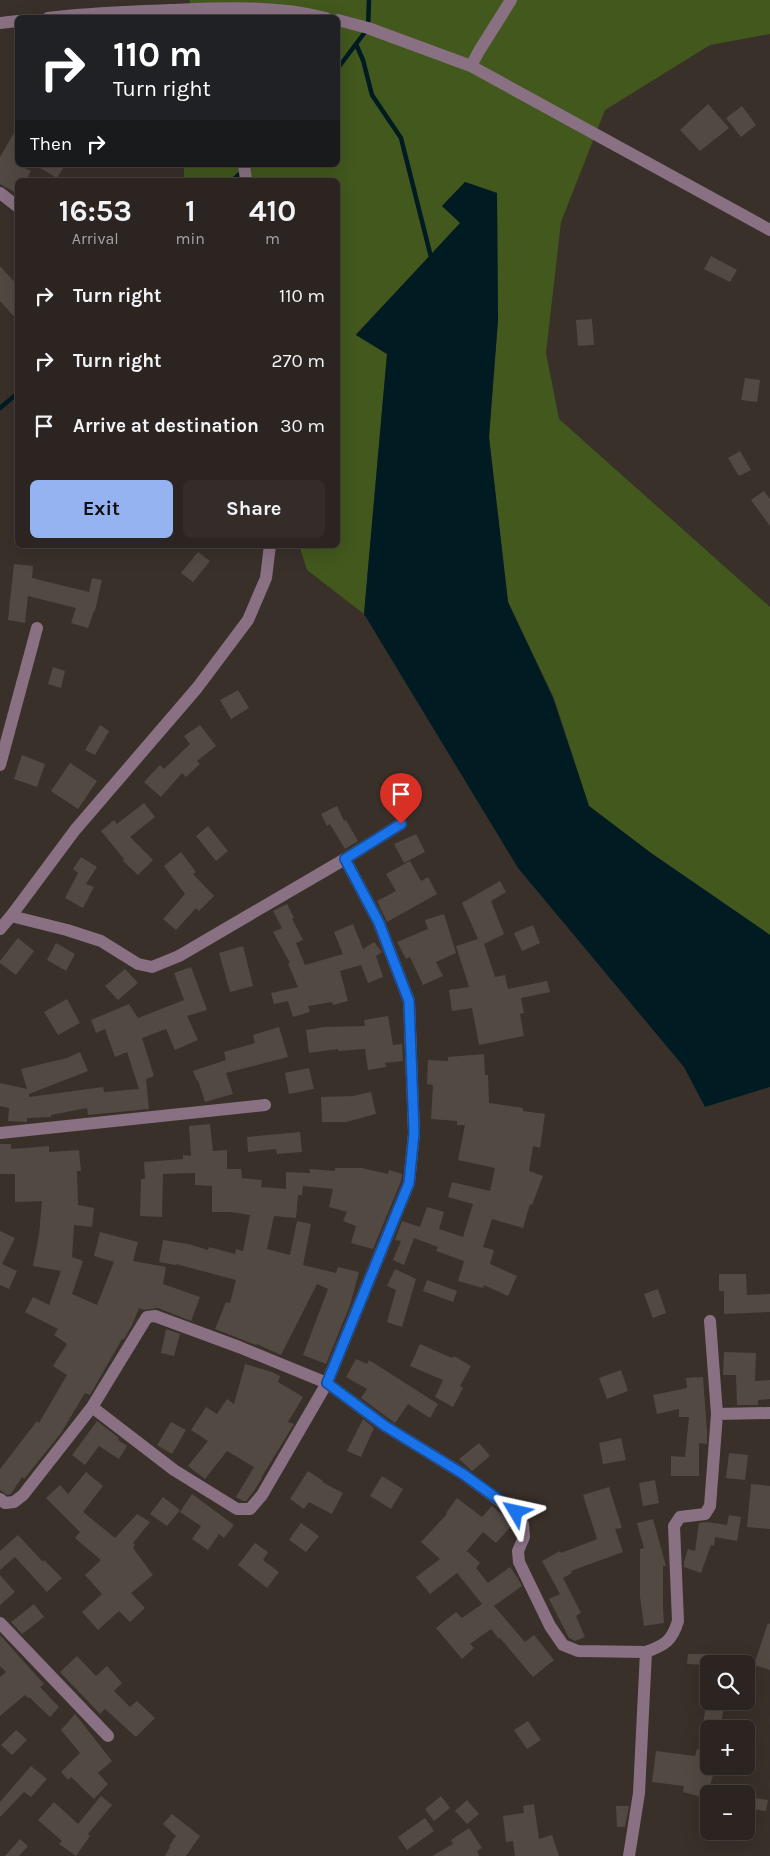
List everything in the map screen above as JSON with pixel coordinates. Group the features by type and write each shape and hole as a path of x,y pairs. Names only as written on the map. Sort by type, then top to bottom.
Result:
{"street":[{"path":"471,66 511,0"},
{"path":"70,15 214,13 248,7 316,15"},
{"path":"0,23 15,21"},
{"path":"340,21 368,28 471,66 770,230"},
{"path":"0,193 15,205"},
{"path":"0,929 75,830 197,688 248,620 266,578 270,548"},
{"path":"0,765 36,628"},
{"path":"11,916 102,941 138,964 152,967 179,956 401,824"},
{"path":"92,1407 174,1470 237,1509 250,1509 262,1495 327,1383 409,1183 414,1133 409,1001 379,923 345,859"},
{"path":"0,1134 265,1105"},
{"path":"0,1499 5,1503 14,1502 23,1495 92,1407 147,1317 155,1316 240,1347 327,1383 385,1426 463,1474 516,1512 523,1524 524,1537 518,1550 519,1562 550,1626 564,1645 578,1651 646,1652 663,1646 674,1634 678,1621 674,1526 680,1517 705,1514 710,1506 717,1414 710,1321"},
{"path":"717,1414 770,1413"},
{"path":"0,1623 108,1736"},
{"path":"629,1856 639,1793 646,1652"}],"green space":[{"path":"190,0 770,0 770,34 710,45 605,110 561,222 546,353 559,419 770,607 770,935 651,853 589,806 554,698 508,602 489,437 498,320 497,193 465,182 442,206 461,223 356,334 387,354 364,614 307,570 300,548 340,548 340,178 184,178 184,167 340,167 340,15 189,15"}],"water":[{"path":"465,182 497,193 498,320 489,437 508,602 553,698 589,806 651,853 770,935 770,1087 705,1107 684,1067 518,868 364,614 387,354 356,335 460,223 442,206"}],"building":[{"path":"708,104 729,128 700,151 680,130"},
{"path":"742,106 756,125 741,137 726,118"},
{"path":"15,131 15,167 22,167 31,171 27,178 15,178 15,192 0,184 0,157"},
{"path":"38,167 64,167 57,178"},
{"path":"711,256 737,270 730,282 704,269"},
{"path":"0,266 15,283 15,318 0,301"},
{"path":"592,319 594,345 578,346 576,320"},
{"path":"745,378 760,380 757,402 741,400"},
{"path":"740,451 751,470 739,476 728,458"},
{"path":"764,491 770,499 770,526 751,500"},
{"path":"198,552 210,561 193,582 181,573"},
{"path":"14,564 33,566 32,578 89,592 92,578 102,580 95,611 88,628 71,623 76,608 28,596 25,623 8,620"},
{"path":"53,667 65,671 61,688 48,684"},
{"path":"238,690 249,708 231,719 220,700"},
{"path":"100,725 109,731 95,755 85,750"},
{"path":"200,725 216,746 197,761 200,764 186,777 182,773 161,797 144,782 160,765 164,769 190,744 184,736"},
{"path":"22,755 45,764 37,787 14,779"},
{"path":"70,763 97,781 78,809 51,791"},
{"path":"144,803 155,817 130,837 153,860 138,875 123,861 124,859 101,831 114,820 117,824"},
{"path":"337,806 344,821 346,820 358,841 345,849 330,824 327,826 321,814"},
{"path":"208,826 228,851 216,861 196,836"},
{"path":"416,834 425,852 404,863 394,844"},
{"path":"181,852 196,872 193,874 214,896 199,911 196,908 176,930 163,919 185,894 164,866"},
{"path":"81,857 97,867 86,884 94,887 83,908 65,898 78,873 73,869"},
{"path":"410,861 421,881 428,877 437,894 387,922 377,901 396,891 386,874"},
{"path":"500,881 506,892 491,901 504,934 484,944 495,977 505,975 508,989 547,981 550,992 521,998 524,1013 520,1014 524,1036 479,1045 472,1008 452,1011 449,990 469,987 456,946 478,939 462,903"},
{"path":"287,904 294,918 292,919 303,940 296,943 305,965 343,954 334,932 353,924 363,949 374,942 382,952 376,956 383,977 368,983 361,965 340,971 348,1001 333,1005 332,1002 308,1006 310,1012 293,1017 288,1001 274,1004 271,993 298,987 288,964 290,963 273,932 282,928 273,911"},
{"path":"444,914 456,953 436,962 443,976 423,985 410,957 406,959 397,942 428,929 425,920"},
{"path":"533,925 540,943 522,951 514,933"},
{"path":"18,938 34,951 16,975 0,963 0,961"},
{"path":"56,943 75,954 66,971 47,960"},
{"path":"243,946 253,986 230,992 219,953"},
{"path":"191,967 207,1010 187,1016 198,1040 175,1050 166,1029 142,1038 154,1076 146,1079 149,1109 88,1115 87,1108 51,1115 51,1117 27,1118 27,1122 8,1121 9,1108 0,1106 0,1083 27,1089 21,1069 67,1058 80,1052 88,1071 29,1094 29,1097 103,1087 104,1092 139,1089 127,1052 115,1057 105,1029 96,1033 91,1020 129,1004 138,1018 184,1000 174,973"},
{"path":"125,969 138,983 118,1000 105,986"},
{"path":"67,999 80,1023 58,1035 44,1012"},
{"path":"388,1016 393,1045 402,1044 403,1061 385,1063 386,1067 368,1070 365,1049 338,1051 338,1049 309,1053 306,1030 324,1027 365,1026 364,1020"},
{"path":"279,1027 288,1057 226,1073 233,1094 205,1102 193,1071 226,1060 224,1052 255,1043 253,1035"},
{"path":"484,1054 485,1075 488,1075 489,1103 523,1108 523,1111 545,1114 540,1148 533,1146 529,1171 543,1176 532,1205 530,1204 523,1228 492,1219 483,1247 494,1250 490,1264 517,1276 508,1296 484,1285 483,1288 458,1281 464,1261 436,1251 438,1247 414,1238 404,1265 393,1260 401,1241 395,1240 402,1221 420,1227 427,1207 444,1212 439,1229 463,1237 473,1204 448,1197 452,1182 490,1191 495,1168 458,1160 465,1125 457,1125 457,1121 431,1119 433,1085 427,1084 428,1060 448,1061 448,1057"},
{"path":"309,1068 314,1089 289,1094 285,1073"},
{"path":"371,1092 376,1114 346,1122 322,1122 321,1097 353,1096"},
{"path":"210,1124 213,1151 227,1150 227,1169 241,1169 242,1178 262,1180 261,1187 286,1189 286,1172 310,1173 310,1169 335,1171 335,1168 362,1168 388,1174 389,1170 402,1174 401,1181 373,1249 351,1243 356,1226 343,1221 347,1212 329,1207 333,1189 303,1186 302,1195 298,1195 296,1218 274,1216 267,1249 290,1255 297,1221 311,1224 303,1265 336,1273 338,1267 359,1272 350,1305 326,1364 303,1355 328,1289 317,1284 281,1355 215,1329 226,1302 230,1303 236,1280 176,1264 159,1262 163,1240 188,1244 208,1250 209,1247 235,1254 236,1249 243,1251 250,1215 212,1212 212,1186 195,1185 195,1173 163,1174 162,1217 140,1216 141,1179 145,1179 144,1162 183,1159 183,1155 191,1156 189,1126"},
{"path":"300,1132 302,1152 277,1154 276,1149 248,1152 247,1137"},
{"path":"0,1144 11,1144 11,1149 49,1146 49,1152 79,1150 81,1171 77,1171 78,1205 94,1208 92,1227 74,1225 72,1257 83,1261 72,1294 97,1305 114,1262 94,1256 100,1232 138,1242 133,1261 166,1267 163,1284 200,1297 191,1321 158,1308 144,1310 139,1308 132,1325 90,1395 85,1393 61,1433 24,1479 22,1477 11,1494 7,1495 0,1490 0,1469 37,1421 39,1423 67,1375 53,1366 67,1344 54,1335 58,1329 25,1312 33,1297 49,1305 61,1271 33,1266 39,1235 42,1201 15,1202 15,1174 0,1174"},
{"path":"0,1231 15,1238 2,1264 17,1271 9,1289 0,1285"},
{"path":"395,1269 416,1279 402,1327 387,1322 396,1290 387,1286"},
{"path":"719,1274 746,1274 747,1295 770,1294 770,1312 724,1314 724,1291 719,1291"},
{"path":"427,1280 457,1291 453,1302 423,1291"},
{"path":"658,1289 666,1313 653,1318 644,1294"},
{"path":"166,1329 180,1334 174,1356 161,1353"},
{"path":"420,1344 452,1358 454,1356 471,1366 460,1386 463,1388 453,1407 435,1397 443,1380 410,1366"},
{"path":"724,1352 756,1353 755,1381 770,1380 770,1399 758,1400 758,1405 737,1405 736,1375 723,1375"},
{"path":"356,1359 367,1364 369,1360 438,1404 430,1418 408,1404 395,1423 361,1398 367,1389 346,1377"},
{"path":"245,1364 280,1376 278,1382 303,1397 288,1422 294,1424 254,1491 246,1501 243,1501 236,1497 254,1467 227,1451 205,1479 188,1466 208,1441 191,1430 206,1407 217,1414 227,1399 234,1404"},
{"path":"621,1370 628,1391 607,1399 599,1378"},
{"path":"703,1377 707,1444 699,1443 699,1476 671,1476 671,1456 685,1457 689,1417 679,1417 679,1409 657,1414 653,1395 687,1388 686,1378"},
{"path":"363,1419 374,1428 361,1457 347,1451"},
{"path":"97,1421 127,1446 119,1459 99,1446 85,1465 72,1455"},
{"path":"171,1422 186,1430 172,1454 157,1445"},
{"path":"621,1438 626,1460 603,1464 599,1443"},
{"path":"479,1443 490,1456 472,1471 459,1459"},
{"path":"729,1453 748,1455 745,1480 726,1478"},
{"path":"308,1471 322,1482 343,1493 332,1514 309,1502 304,1509 290,1499"},
{"path":"86,1472 103,1486 83,1512 115,1538 137,1514 150,1522 133,1543 135,1545 133,1548 153,1575 131,1593 145,1608 130,1622 119,1611 98,1630 82,1612 102,1594 85,1575 101,1560 75,1538 80,1532 46,1498 60,1485 68,1494"},
{"path":"382,1476 403,1489 391,1509 370,1496"},
{"path":"655,1480 659,1503 643,1506 639,1483"},
{"path":"751,1484 770,1486 770,1529 747,1527"},
{"path":"609,1487 622,1528 615,1529 623,1552 571,1571 572,1573 563,1578 581,1613 576,1616 585,1637 575,1641 569,1638 549,1599 560,1594 542,1561 560,1551 561,1553 597,1539 583,1495"},
{"path":"192,1494 234,1525 224,1538 219,1534 208,1550 192,1539 201,1526 180,1512"},
{"path":"163,1497 180,1510 167,1526 150,1514"},
{"path":"457,1498 482,1517 492,1506 513,1524 496,1543 483,1532 467,1551 480,1563 476,1568 488,1583 510,1567 522,1586 494,1606 525,1642 534,1635 554,1660 533,1677 491,1629 470,1644 474,1648 462,1659 436,1628 456,1612 462,1618 482,1604 457,1573 430,1594 416,1577 440,1559 421,1542 447,1514"},
{"path":"729,1515 741,1517 737,1541 715,1537 714,1546 711,1545 701,1573 684,1567 688,1549 695,1551 699,1523 707,1522 727,1525"},
{"path":"653,1519 666,1566 663,1566 664,1623 644,1626 640,1597 640,1549 644,1548 637,1523"},
{"path":"301,1523 319,1536 306,1552 289,1540"},
{"path":"18,1535 43,1562 44,1560 62,1578 47,1592 15,1557 0,1570 0,1551"},
{"path":"255,1543 268,1552 263,1560 279,1572 267,1588 238,1565"},
{"path":"0,1575 15,1592 0,1605"},
{"path":"34,1604 44,1617 22,1634 11,1622"},
{"path":"768,1623 770,1624 770,1670 755,1665"},
{"path":"0,1635 44,1684 40,1687 59,1707 50,1717 25,1695 0,1716 0,1677 6,1672 0,1666"},
{"path":"688,1654 707,1654 700,1655 700,1665 687,1664"},
{"path":"77,1656 96,1676 107,1666 122,1683 114,1691 130,1707 137,1701 155,1718 136,1737 105,1709 100,1714 60,1672"},
{"path":"705,1710 723,1710 722,1720 704,1720"},
{"path":"75,1714 112,1761 98,1773 108,1784 94,1799 71,1777 68,1780 61,1772 80,1753 61,1730"},
{"path":"528,1721 541,1740 527,1749 514,1730"},
{"path":"16,1730 27,1740 12,1755 1,1745"},
{"path":"697,1749 700,1750 700,1775 713,1775 710,1785 700,1785 700,1796 683,1792 684,1786 652,1782 656,1751 695,1756"},
{"path":"31,1766 47,1779 31,1797 24,1792 0,1817 0,1802"},
{"path":"101,1796 112,1805 88,1834 90,1836 76,1856 59,1844 62,1841 38,1820 54,1802 78,1824"},
{"path":"441,1796 450,1808 434,1821 425,1809"},
{"path":"755,1798 768,1800 766,1811 755,1809"},
{"path":"467,1800 479,1814 467,1824 455,1811"},
{"path":"534,1804 539,1839 552,1835 559,1856 515,1856 513,1841 506,1842 503,1816 524,1813 523,1806"},
{"path":"616,1806 629,1806 625,1827 617,1827"},
{"path":"172,1814 200,1836 186,1856 165,1856 176,1836 163,1824"},
{"path":"425,1818 434,1831 407,1850 398,1837"},
{"path":"469,1828 482,1848 477,1851 479,1856 432,1856 453,1844 451,1840"},
{"path":"20,1839 28,1846 19,1856 5,1856"}],"waterway":[{"path":"340,65 368,28 369,0"},
{"path":"356,44 363,60 372,95 401,138 432,261"},
{"path":"235,178 243,171"},
{"path":"0,408 15,396"}],"route":[{"path":"401,824 345,859 379,923 409,1001 414,1133 409,1183 327,1383 385,1426 463,1474 516,1512"}]}
